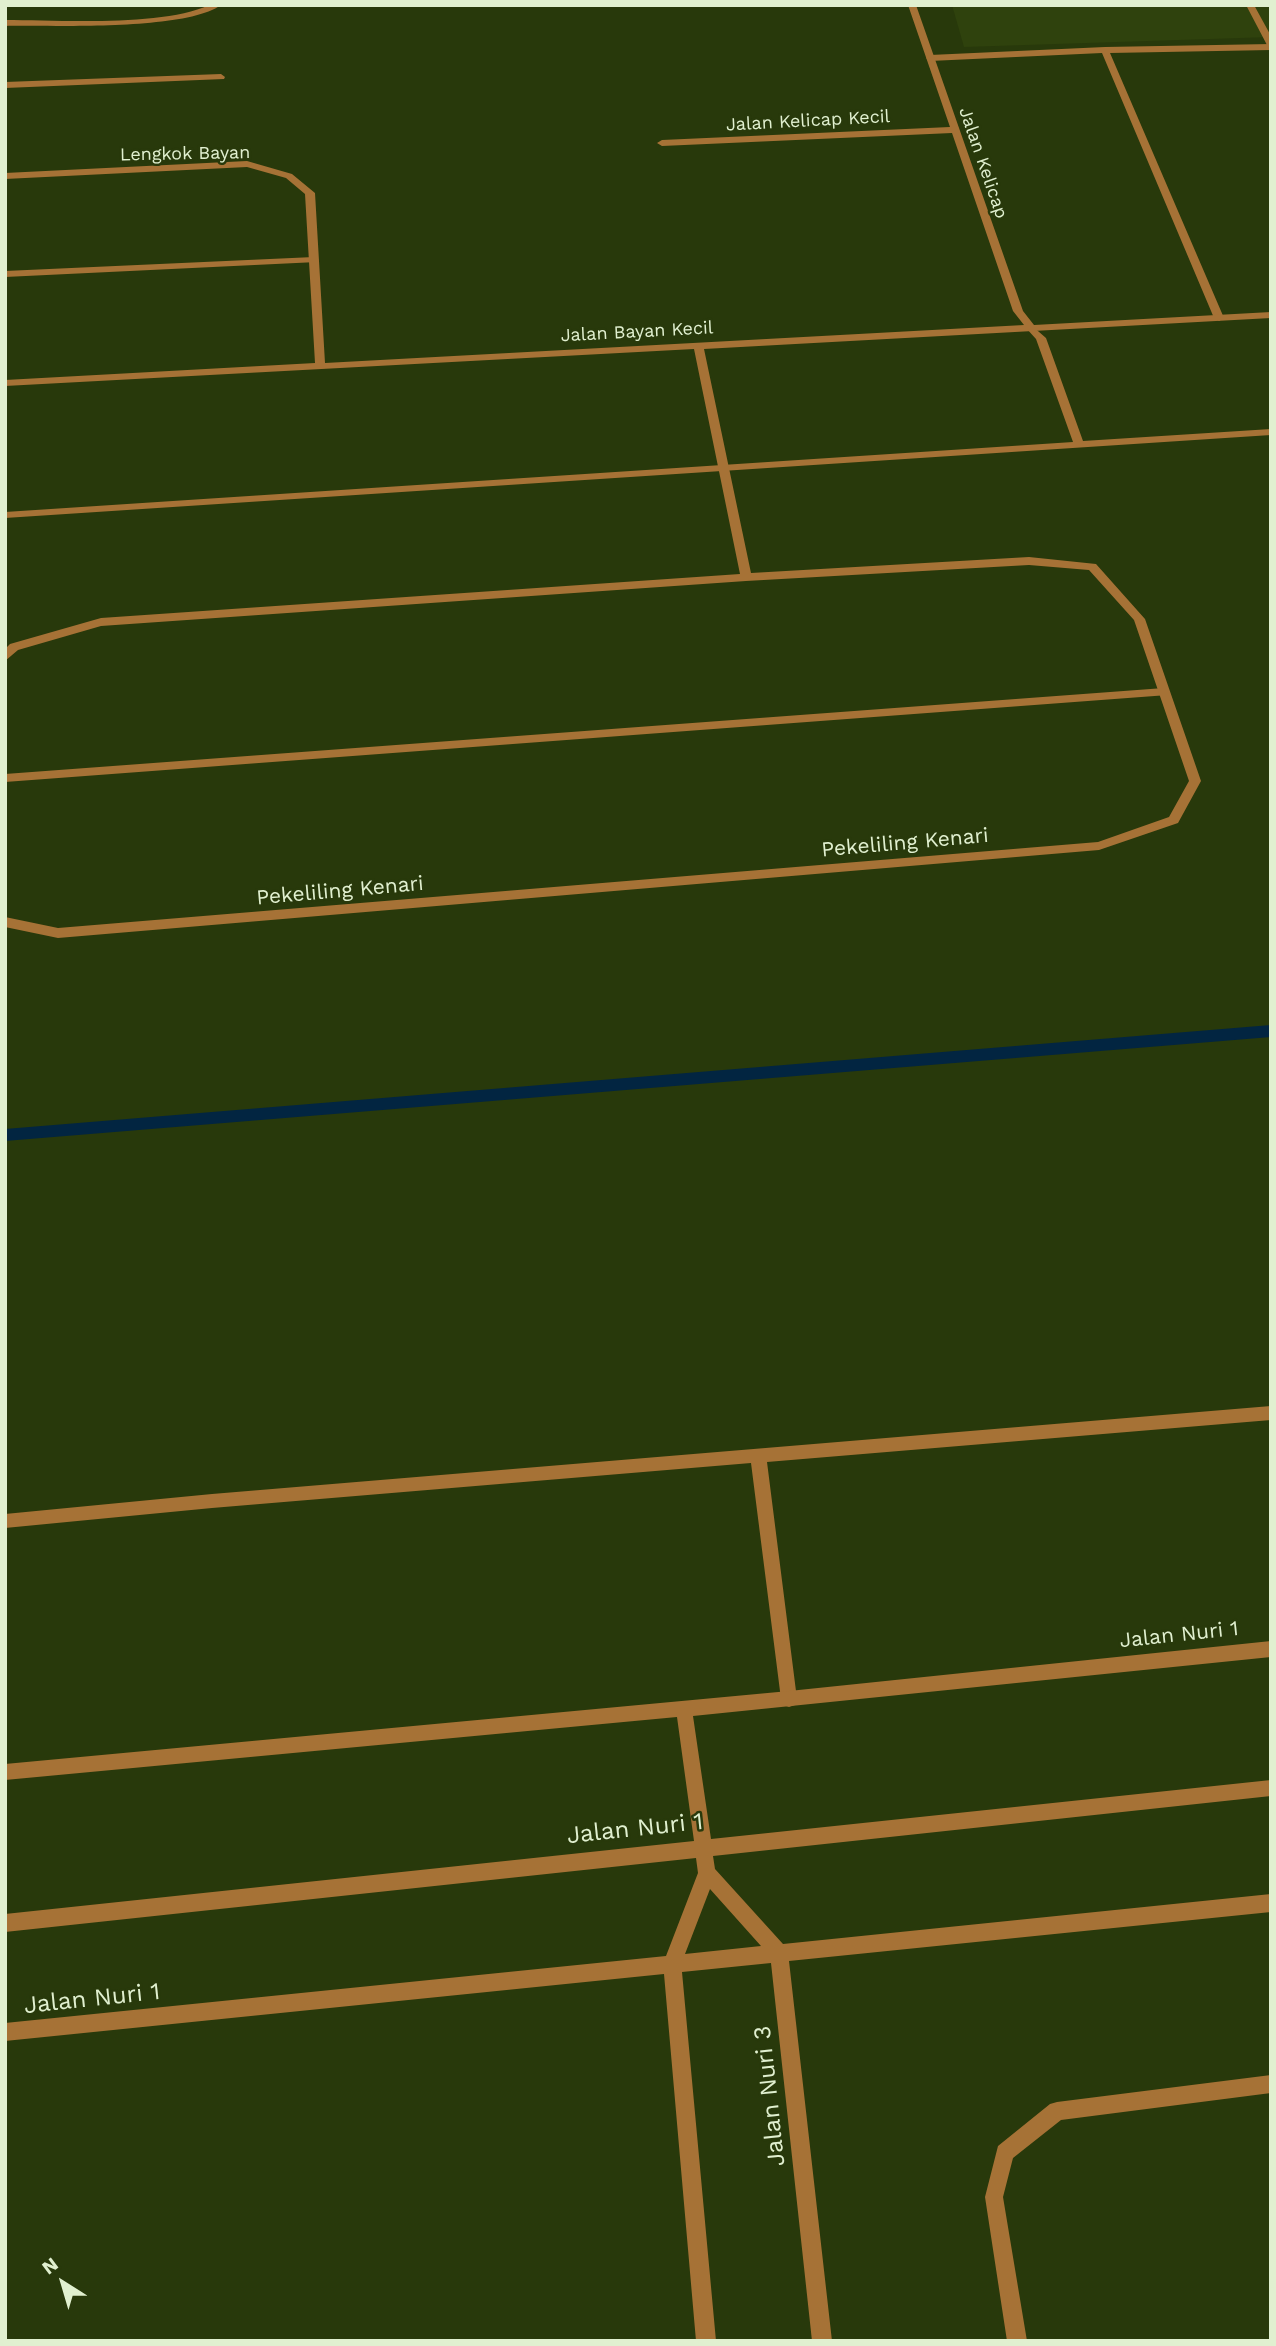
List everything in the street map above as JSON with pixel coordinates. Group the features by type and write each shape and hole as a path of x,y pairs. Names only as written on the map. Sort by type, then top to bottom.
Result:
{"street":[{"path":"5,23 170,18 208,12 216,5"},
{"name":"Jalan Kelicap","path":"912,5 1018,311 1041,338 1079,444"},
{"path":"930,58 1271,46 1250,5"},
{"path":"1105,50 1219,318"},
{"path":"5,85 221,77"},
{"name":"Jalan Kelicap Kecil","path":"662,143 954,130"},
{"name":"Lengkok Bayan","path":"5,176 247,164 289,176 310,193 320,367"},
{"path":"5,274 314,260"},
{"name":"Jalan Bayan Kecil","path":"5,384 1271,315"},
{"path":"698,346 746,577"},
{"path":"5,515 1271,432"},
{"name":"Pekeliling Kenari","path":"5,657 14,647 101,622 746,577 1029,562 1092,567 1139,619 1195,781 1174,821 1099,846 58,933 5,922"},
{"path":"5,778 1164,692"},
{"path":"5,1521 212,1501 1271,1413"},
{"path":"758,1455 789,1699"},
{"name":"Jalan Nuri 1","path":"5,1772 789,1699 1271,1649"},
{"path":"684,1709 707,1873 672,1964 706,2341"},
{"name":"Jalan Nuri 1","path":"5,1923 704,1846 1271,1788"},
{"path":"707,1873 779,1954"},
{"name":"Jalan Nuri 1","path":"5,2032 1271,1903"},
{"name":"Jalan Nuri 3","path":"779,1954 822,2341"},
{"path":"1017,2341 994,2197 1005,2152 1057,2111 1271,2084"}],"shaded area":[{"path":"952,5 1271,5 1271,37 964,47"}],"waterway":[{"path":"5,1135 1271,1031"}]}
